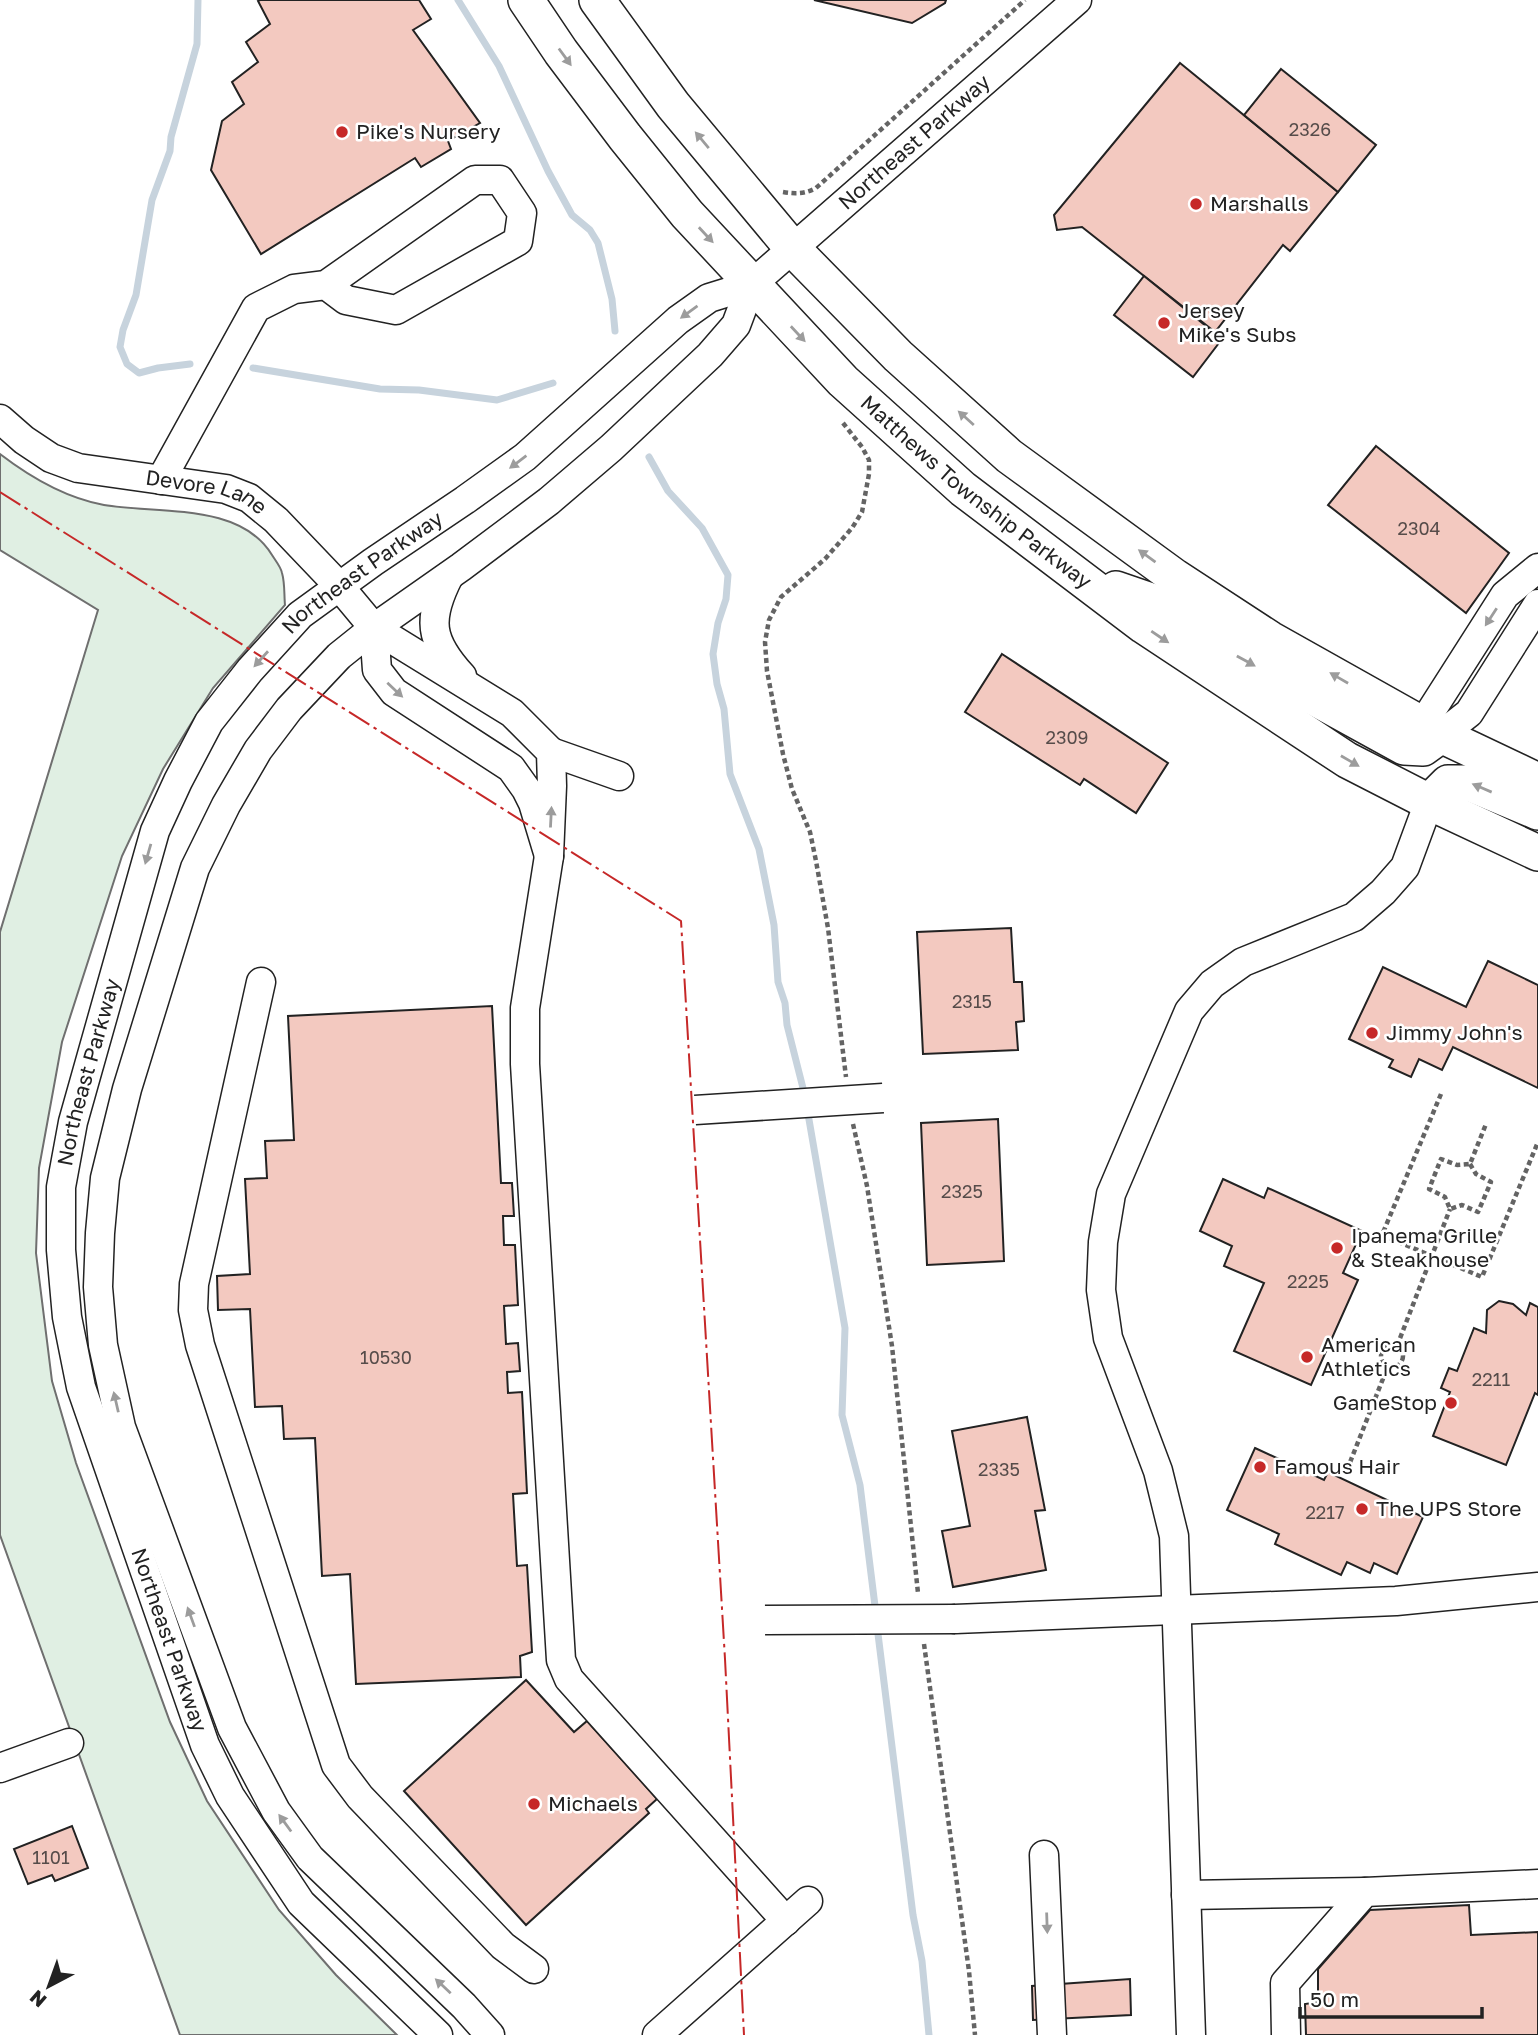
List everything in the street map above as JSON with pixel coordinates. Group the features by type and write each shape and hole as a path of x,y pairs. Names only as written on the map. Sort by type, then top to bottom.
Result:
{"main road":[{"name":"Matthews Township Parkway","path":"526,0 561,52 687,214 843,381 962,489 1144,626 1347,760 1538,853"},
{"path":"597,0 673,105 793,249 898,356 1009,456 1175,577 1270,639 1432,730 1538,781"},
{"path":"1077,575 1150,601 1233,653 1404,747 1423,748 1432,730"},
{"path":"1429,802 1448,783 1469,783 1538,812"}],"street":[{"name":"Northeast Parkway","path":"438,2035 302,1903 230,1796 205,1745 81,1387 67,1317 61,1250 61,1187 73,1122 155,831 209,722 250,670 300,615 525,457 678,320 709,298 751,285 1077,0"},
{"path":"161,480 256,308 294,289 326,285 475,180 500,180 522,213 518,241 396,310 346,300 326,285"},
{"name":"Northeast Parkway","path":"490,2035 464,2006 310,1858 276,1811 232,1728 121,1427 103,1345 98,1287 105,1178 127,1089 195,868 226,805 266,740 289,709 339,656 549,500 611,448 710,355 736,325 751,285"},
{"name":"Devore Lane","path":"0,419 24,440 51,458 79,468 226,489 249,498 276,520 339,586 374,628 512,713 551,752"},
{"path":"1432,730 1505,595 1538,568"},
{"path":"449,576 438,598 434,618 438,643 447,659 473,689"},
{"path":"1432,730 1469,713 1538,604"},
{"path":"374,628 377,670 394,692 511,768 533,803 549,856"},
{"path":"619,776 551,752 549,856 526,1007 525,1064 561,1660 569,1679 786,1921"},
{"path":"1191,2035 1174,1536 1158,1471 1108,1338 1101,1290 1103,1242 1111,1194 1189,1011 1212,984 1243,962 1354,916 1383,892 1405,867 1429,802"},
{"path":"261,982 194,1284 193,1310 201,1345 337,1765 360,1797 503,1946 534,1969"},
{"path":"695,1110 883,1098"},
{"path":"1503,1591 1538,1573"},
{"path":"765,1620 955,1619 1396,1601 1538,1587"},
{"path":"0,1768 69,1743"},
{"path":"1044,1855 1052,2035"},
{"path":"1186,1895 1365,1892 1538,1884"},
{"path":"1286,2035 1285,1983 1365,1892"},
{"path":"657,2035 808,1901"}],"path":[{"path":"782,192 794,194 816,188 1025,0"},
{"path":"841,421 869,460 862,512 825,559 781,597 769,620 765,642 767,671 783,754 792,789 810,831 826,915 846,1080"},
{"path":"1441,1094 1382,1235 1482,1277 1538,1142"},
{"path":"852,1118 867,1186 892,1346 919,1605"},
{"path":"1470,1164 1486,1124"},
{"path":"1396,1346 1450,1209 1445,1197 1429,1189 1441,1160 1457,1165 1470,1164"},
{"path":"1450,1209 1462,1205 1478,1212 1491,1182 1476,1174 1470,1164"},
{"path":"1388,1346 1396,1346 1402,1352 1402,1360 1397,1366 1388,1366 1383,1360 1382,1352 1388,1346"},
{"path":"1347,1470 1388,1366"},
{"path":"923,1631 975,2035"}],"green space":[{"path":"0,454 49,485 90,502 196,514 219,518 240,526 258,538 282,573 285,605 213,688 163,769 122,856 62,1042 39,1168 36,1253 52,1381 76,1463 170,1722 207,1801 279,1910 336,1975 397,2035 180,2035 0,1535 0,932 98,610 0,550"}],"building":[{"name":"Pike's Nursery","path":"419,0 431,19 413,30 480,123 448,141 451,149 421,167 415,158 261,254 211,170 222,121 244,104 232,82 258,62 246,42 270,24 258,1"},
{"path":"814,0 946,0 912,23"},
{"name":"Marshalls","path":"1180,63 1338,192 1290,251 1283,245 1215,332 1082,227 1057,230 1054,215"},
{"path":"1281,69 1376,145 1338,192 1244,115"},
{"name":"Jersey Mike's Subs","path":"1144,276 1222,339 1193,377 1114,315"},
{"path":"1376,446 1509,553 1466,613 1328,505"},
{"path":"1002,654 1168,763 1136,813 1084,779 1080,785 965,712"},
{"path":"1011,928 1014,982 1022,982 1024,1021 1016,1022 1018,1050 923,1054 917,932"},
{"path":"1488,961 1538,985 1538,1088 1453,1047 1442,1070 1419,1059 1411,1077 1389,1067 1393,1060 1349,1039 1383,967 1466,1007"},
{"path":"492,1006 501,1183 512,1183 514,1216 503,1216 504,1245 515,1245 518,1305 504,1306 506,1344 518,1343 520,1371 507,1372 508,1393 522,1392 527,1493 513,1494 517,1566 527,1565 532,1652 520,1656 521,1677 356,1684 350,1574 322,1576 315,1438 284,1439 282,1406 255,1407 250,1309 218,1310 217,1276 250,1274 245,1179 267,1178 265,1141 294,1140 288,1016"},
{"path":"998,1119 1004,1261 927,1265 921,1123"},
{"path":"1223,1179 1264,1198 1268,1188 1362,1231 1343,1273 1358,1280 1311,1385 1234,1351 1264,1283 1224,1266 1232,1246 1200,1231"},
{"path":"1499,1301 1513,1304 1526,1315 1530,1303 1538,1307 1538,1395 1535,1393 1506,1465 1433,1436 1450,1392 1441,1388 1449,1368 1457,1371 1474,1328 1486,1333 1487,1310"},
{"path":"1027,1417 1045,1510 1035,1511 1046,1570 953,1587 942,1531 970,1526 952,1431"},
{"path":"1255,1448 1324,1480 1328,1472 1423,1517 1397,1574 1374,1563 1370,1573 1347,1562 1341,1575 1275,1544 1279,1534 1227,1510"},
{"name":"Michaels","path":"526,1680 574,1732 587,1721 657,1799 646,1809 649,1813 526,1925 404,1791"},
{"path":"72,1826 88,1868 55,1881 52,1875 28,1884 14,1849"},
{"path":"1469,1905 1471,1935 1538,1932 1538,2035 1306,2035 1305,2004 1318,2002 1318,1969 1370,1910"},
{"path":"1130,1979 1131,2015 1033,2020 1032,1986"}],"waterway":[{"path":"190,364 139,373 127,364 120,347 123,330 136,295 152,200 170,151 171,137 197,44 198,0"},
{"path":"458,0 499,66 548,171 572,215 590,230 598,243 612,299 615,331"},
{"path":"253,368 380,389 419,390 497,400 553,383"},
{"path":"649,457 668,491 702,528 728,575 726,599 718,623 713,654 724,709 730,774 759,849 774,925 778,982 805,1096"},
{"path":"807,1108 845,1328 842,1415 860,1485 876,1614"},
{"path":"877,1626 913,1915 922,1961 929,2035"}],"power":[{"path":"0,492 681,921 725,1659 744,2035"}],"place":[{"name":"Pike's Nursery","path":"342,132"},
{"name":"Marshalls","path":"1196,204"},
{"name":"Jersey Mike's Subs","path":"1164,323"},
{"name":"Jimmy John's","path":"1372,1033"},
{"name":"Ipanema Grille & Steakhouse","path":"1337,1248"},
{"name":"American Athletics","path":"1307,1357"},
{"name":"GameStop","path":"1451,1403"},
{"name":"Famous Hair","path":"1260,1467"},
{"name":"The UPS Store","path":"1362,1509"},
{"name":"Michaels","path":"534,1804"}]}
